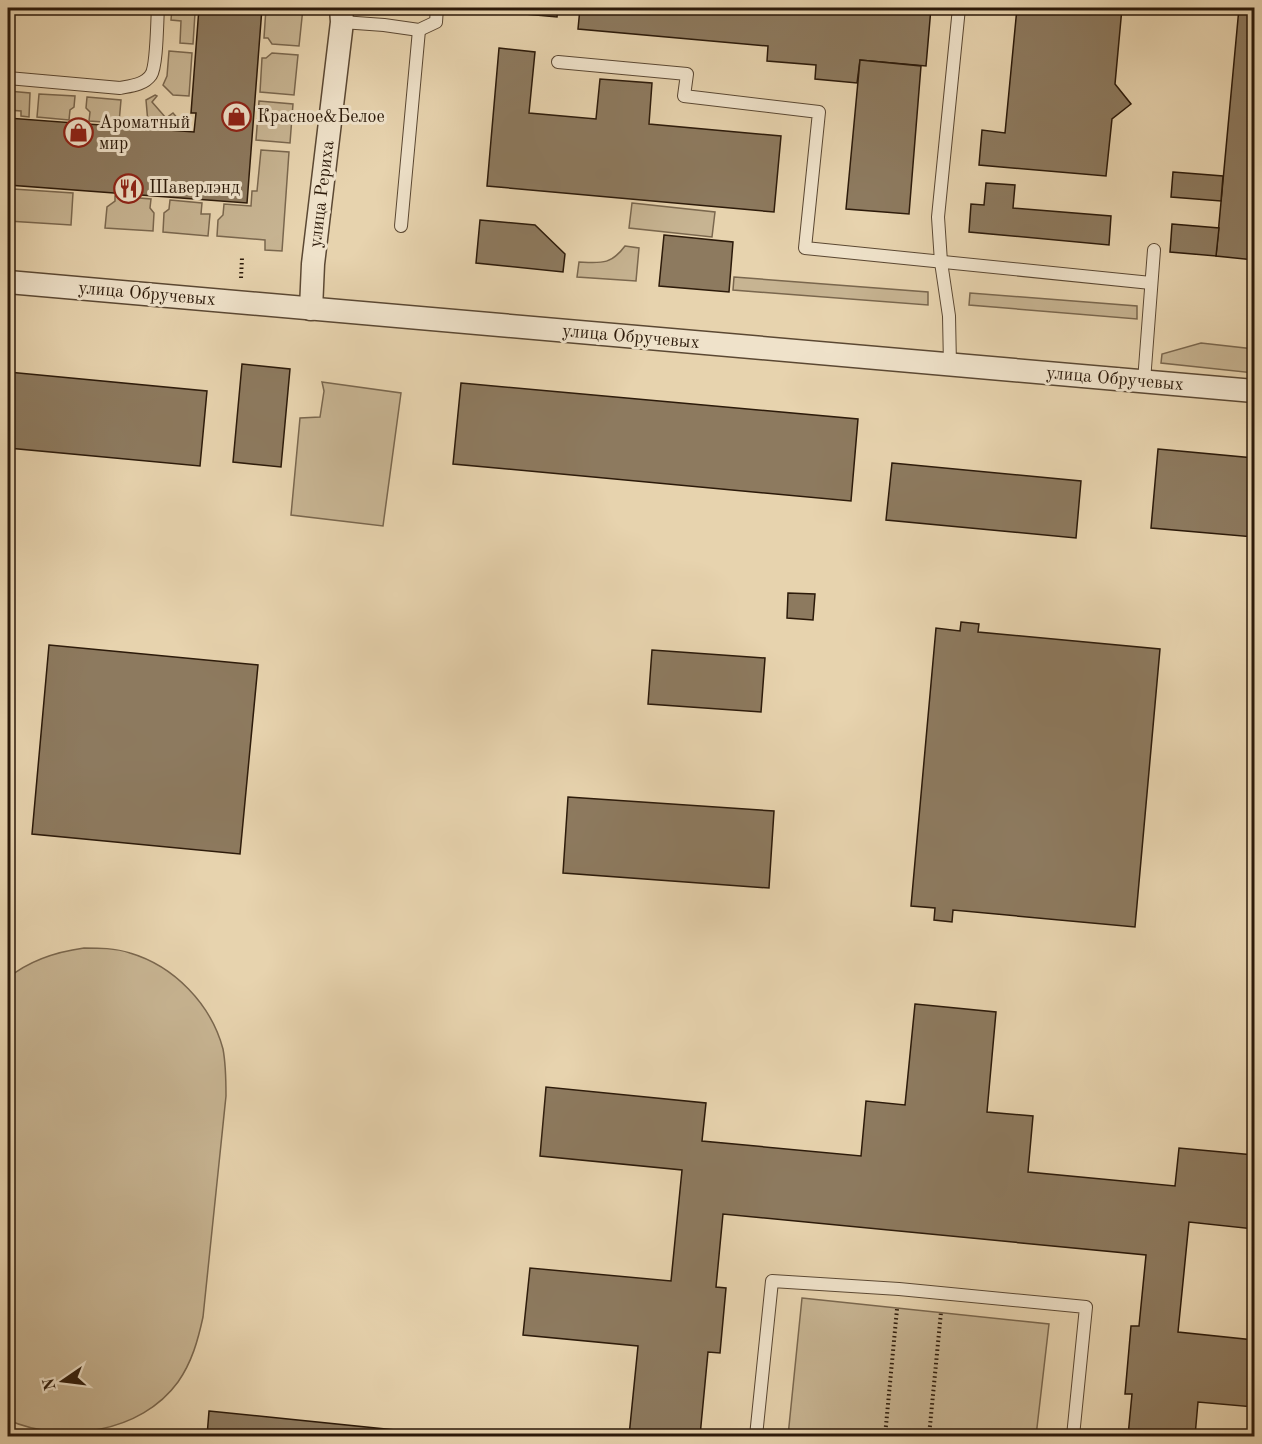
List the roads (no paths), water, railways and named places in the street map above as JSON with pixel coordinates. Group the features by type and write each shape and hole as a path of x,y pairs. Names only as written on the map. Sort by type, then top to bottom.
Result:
{"street":[{"name":"улица Рериха","path":"311,309 313,264 341,15"},
{"name":"улица Обручевых","path":"8,282 1254,391"}],"lane":[{"path":"8,78 120,88 136,86 151,76 158,8"},
{"path":"341,15 419,30 436,22 437,8"},
{"path":"950,365 949,316 941,262 938,217 959,8"},
{"path":"401,226 419,30"},
{"path":"558,62 687,74 684,96 819,112 806,248 1151,283"},
{"path":"1144,381 1154,250"},
{"path":"756,1437 772,1281 899,1289 1086,1307 1072,1437"}],"place":[{"name":"Красное&Белое","path":"236,117"},
{"name":"Ароматный мир","path":"78,133"},
{"name":"Шаверлэнд","path":"128,188"}]}
